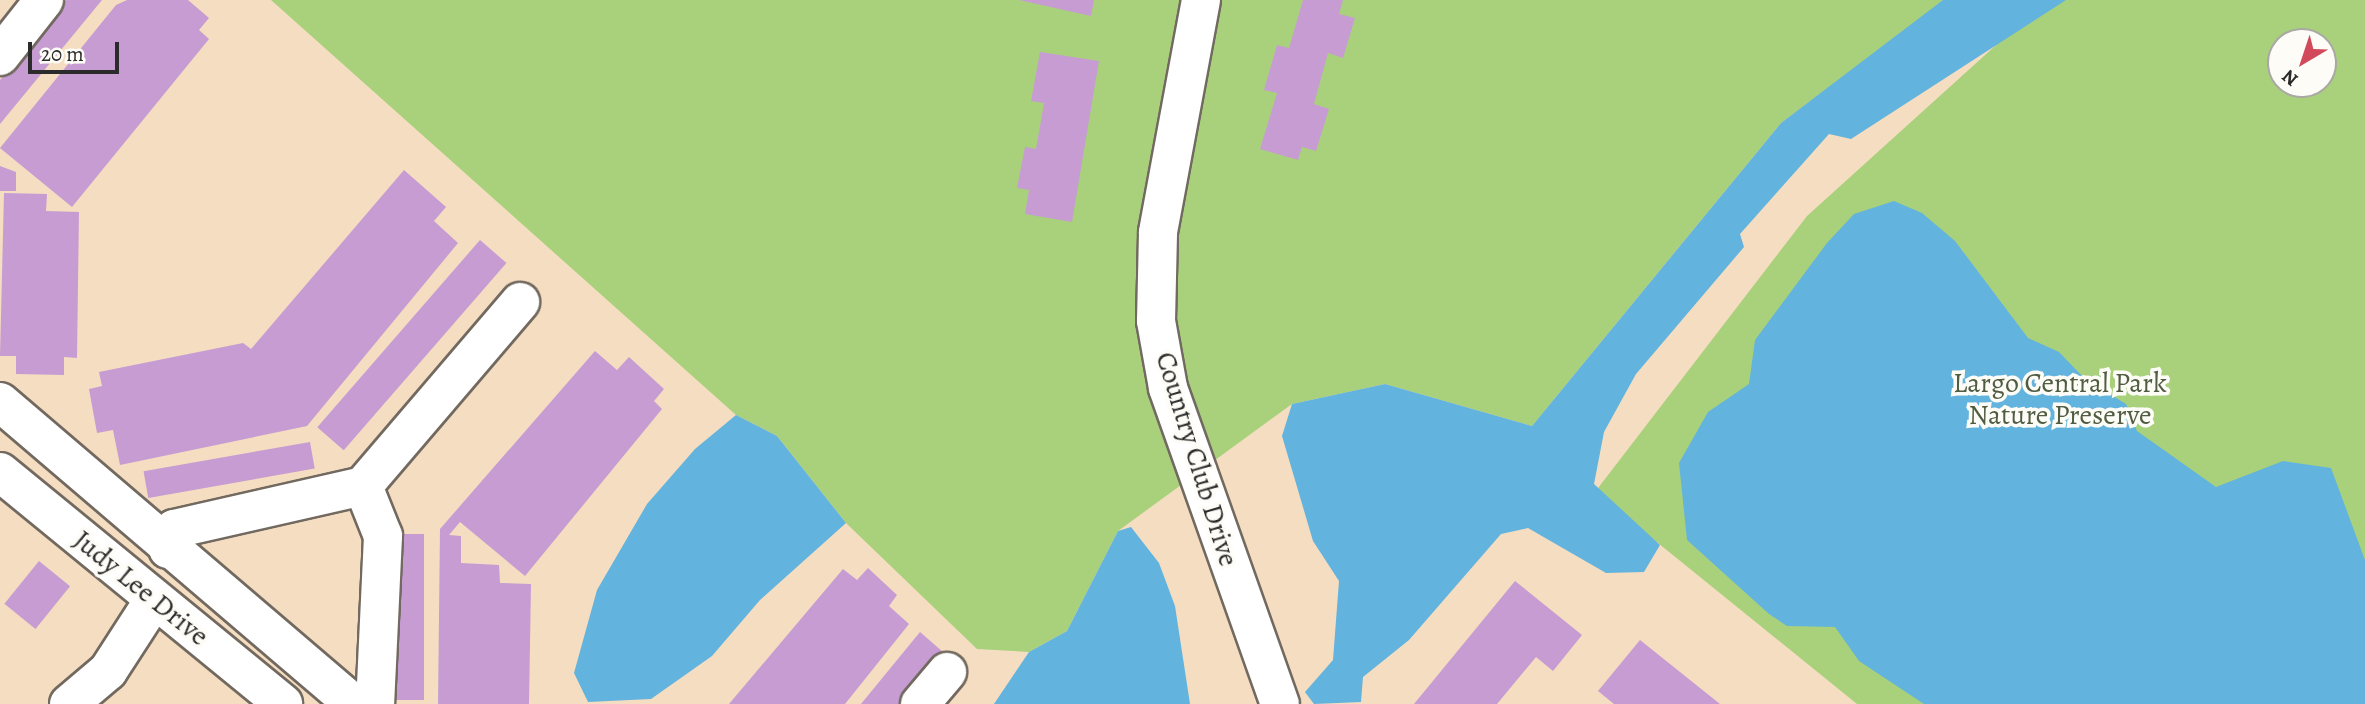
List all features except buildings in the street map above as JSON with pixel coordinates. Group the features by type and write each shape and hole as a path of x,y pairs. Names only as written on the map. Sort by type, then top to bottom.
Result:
{"street":[{"path":"0,56 44,0"},
{"name":"Country Club Drive","path":"1201,0 1158,233 1156,321 1168,388 1280,704"},
{"path":"168,549 174,529 363,486 520,302"},
{"path":"0,402 168,549 354,704"},
{"name":"Judy Lee Drive","path":"0,472 283,704"},
{"path":"363,486 383,536 375,704"},
{"path":"69,704 108,671 154,600"},
{"path":"920,704 947,672"}],"green space":[{"path":"271,0 1945,0 1781,123 1532,426 1385,384 1292,404 1118,531 1067,631 1029,652 977,649 846,523 777,436 736,415"},
{"name":"Largo Central Park Nature Preserve","path":"2046,0 2365,0 2365,704 1857,704 1595,492 1807,216"}],"water":[{"path":"1943,0 2066,0 1851,139 1829,134 1740,234 1744,247 1636,374 1604,432 1594,484 1660,545 1644,572 1606,573 1528,528 1501,534 1409,640 1363,677 1361,702 1314,704 1305,692 1333,660 1339,581 1313,541 1282,436 1292,404 1385,384 1532,426 1781,123"},
{"path":"1894,201 1922,213 1955,241 2028,338 2059,352 2085,379 2126,404 2137,431 2216,487 2283,461 2331,468 2365,560 2365,704 1924,704 1859,661 1835,627 1787,626 1769,614 1687,540 1679,463 1708,412 1749,384 1755,340 1827,243 1854,214"},
{"path":"736,415 777,436 846,523 760,600 712,656 651,699 588,702 574,673 597,590 647,504 695,449"},
{"path":"1131,527 1159,563 1175,606 1190,704 994,704 1029,652 1067,631 1118,531"}]}
